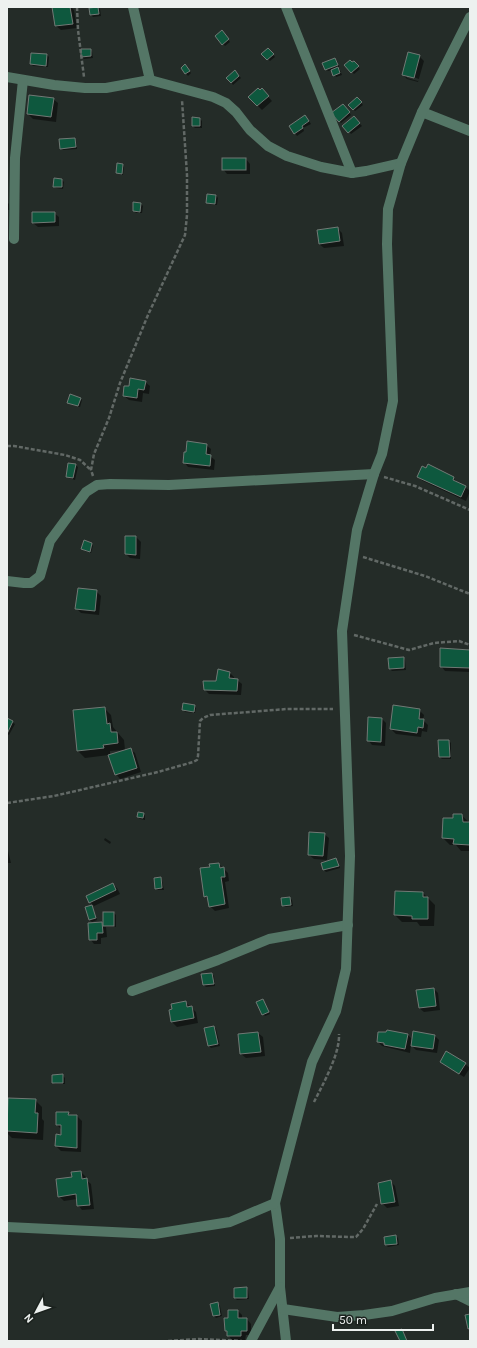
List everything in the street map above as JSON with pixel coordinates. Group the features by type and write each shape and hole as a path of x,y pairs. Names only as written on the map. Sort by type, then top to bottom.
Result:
{"street":[{"path":"134,7 150,80"},
{"path":"286,7 352,173"},
{"path":"286,1341 280,1287 280,1239 275,1203 312,1062 336,1011 346,969 350,856 342,632 358,530 374,474 382,454 393,402 387,244 388,209 401,163 422,112 470,17"},
{"path":"7,77 54,85 85,88 106,88 150,80 213,97 226,103 236,112 250,130 268,146 287,156 352,173 401,163"},
{"path":"14,239 16,158 23,80"},
{"path":"422,112 470,131"},
{"path":"7,581 31,583 40,576 50,541 86,492 97,486 110,484 169,485 374,474"},
{"path":"132,991 218,960 268,939 348,925"},
{"path":"7,1227 154,1234 230,1222 275,1203"},
{"path":"250,1341 280,1287"},
{"path":"283,1309 337,1317 364,1315 392,1311 435,1298 470,1292"},
{"path":"456,1294 470,1301"}],"path":[{"path":"77,7 78,30 85,88"},
{"path":"91,470 94,454 109,418 120,383 148,315 185,235 188,215 187,175 181,88"},
{"path":"7,446 65,455 80,460 91,470 97,486"},
{"path":"374,474 415,486 470,510"},
{"path":"355,554 425,576 470,594"},
{"path":"342,632 409,650 434,643 459,641 470,645"},
{"path":"7,803 54,796 158,772 193,762 198,756 200,721 210,715 344,708"},
{"path":"314,1104 328,1075 339,1042 336,1011"},
{"path":"280,1239 316,1236 356,1236 363,1229 377,1204"},
{"path":"168,1341 199,1339 250,1341"}],"building":[{"path":"52,7 70,7 73,24 55,26"},
{"path":"98,7 99,14 90,15 89,8"},
{"path":"222,30 229,39 222,45 215,36"},
{"path":"268,48 274,54 267,60 261,54"},
{"path":"81,49 91,49 91,56 81,57"},
{"path":"408,52 420,55 414,78 402,75"},
{"path":"31,53 47,54 46,66 30,64"},
{"path":"335,58 338,65 325,70 322,63"},
{"path":"350,60 352,62 354,61 359,66 351,73 344,65"},
{"path":"185,64 190,71 185,74 181,68"},
{"path":"338,67 340,73 333,76 331,70"},
{"path":"235,70 239,76 231,83 226,78"},
{"path":"258,88 260,90 262,88 269,96 257,106 248,97"},
{"path":"29,95 54,98 51,117 27,114"},
{"path":"357,97 362,102 353,110 348,105"},
{"path":"343,104 350,112 339,122 331,113"},
{"path":"305,115 309,121 302,126 303,128 294,134 289,126"},
{"path":"354,116 360,123 348,133 342,126"},
{"path":"192,117 200,118 200,126 192,126"},
{"path":"75,138 76,147 60,149 59,139"},
{"path":"222,158 246,158 246,170 222,170"},
{"path":"117,163 123,164 122,174 116,173"},
{"path":"54,178 62,179 62,187 53,187"},
{"path":"207,194 216,195 215,204 206,203"},
{"path":"133,202 141,203 140,212 133,211"},
{"path":"32,212 55,212 55,222 32,223"},
{"path":"338,227 340,241 319,244 317,230"},
{"path":"130,378 146,381 144,390 138,389 137,398 123,396 124,386 129,386"},
{"path":"70,394 81,398 78,406 67,403"},
{"path":"187,441 207,444 206,454 211,455 210,466 183,463"},
{"path":"68,463 76,464 73,478 66,477"},
{"path":"428,464 454,477 453,480 466,486 461,497 417,477 422,466 426,468"},
{"path":"125,536 136,536 136,555 125,554"},
{"path":"84,540 92,543 90,552 81,549"},
{"path":"78,588 97,590 95,611 75,609"},
{"path":"440,648 470,650 470,668 440,667"},
{"path":"404,657 404,668 389,669 388,658"},
{"path":"218,669 230,672 229,678 238,679 237,691 204,690 203,681 216,681"},
{"path":"183,703 195,705 194,712 182,710"},
{"path":"393,705 420,709 419,719 424,719 423,728 418,727 417,733 390,729"},
{"path":"105,707 107,724 110,723 111,732 117,732 118,743 103,745 104,748 77,751 73,710"},
{"path":"368,717 382,718 381,742 367,741"},
{"path":"7,718 13,721 7,734"},
{"path":"438,740 449,740 450,757 439,757"},
{"path":"131,748 137,768 115,775 108,755"},
{"path":"138,812 144,813 143,818 137,817"},
{"path":"453,814 462,814 463,822 470,822 470,845 453,844 454,839 442,838 443,818 453,818"},
{"path":"309,832 325,833 323,856 308,855"},
{"path":"336,858 339,866 323,870 321,863"},
{"path":"219,863 220,868 224,867 225,877 221,877 225,904 209,907 207,896 204,897 200,868 210,867 209,864"},
{"path":"161,877 162,888 155,889 154,878"},
{"path":"113,883 116,890 89,903 86,896"},
{"path":"395,891 423,892 423,897 428,897 428,919 412,919 412,916 394,915"},
{"path":"290,897 291,905 282,906 281,898"},
{"path":"92,905 96,918 89,920 85,907"},
{"path":"103,912 114,912 114,926 103,926"},
{"path":"102,922 103,933 97,933 97,940 89,940 88,923"},
{"path":"212,973 214,984 203,985 201,974"},
{"path":"434,988 436,1006 419,1008 416,990"},
{"path":"263,999 269,1012 262,1015 256,1002"},
{"path":"186,1001 187,1007 192,1006 194,1018 171,1022 169,1010 172,1009 171,1004"},
{"path":"214,1026 218,1044 208,1046 204,1028"},
{"path":"387,1030 408,1034 405,1049 384,1045 384,1043 377,1042 378,1032 386,1032"},
{"path":"413,1031 435,1035 433,1049 411,1046"},
{"path":"258,1032 261,1052 240,1054 238,1034"},
{"path":"446,1051 466,1063 459,1074 440,1062"},
{"path":"63,1074 63,1083 52,1083 52,1075"},
{"path":"8,1098 36,1099 35,1113 38,1113 37,1133 7,1131"},
{"path":"56,1112 69,1112 68,1115 77,1115 77,1148 55,1146 56,1134 61,1135 61,1125 56,1125"},
{"path":"81,1171 82,1179 87,1178 90,1205 77,1206 76,1194 58,1197 56,1179 72,1177 71,1172"},
{"path":"391,1180 395,1202 381,1204 378,1183"},
{"path":"396,1235 397,1244 385,1245 384,1237"},
{"path":"247,1287 247,1298 234,1298 234,1288"},
{"path":"218,1302 220,1315 213,1316 210,1304"},
{"path":"228,1310 238,1310 238,1318 247,1318 247,1331 241,1331 241,1336 227,1336 224,1318 228,1318"},
{"path":"470,1314 470,1328 468,1329 465,1315"},
{"path":"402,1329 407,1341 400,1341 395,1331"}]}
